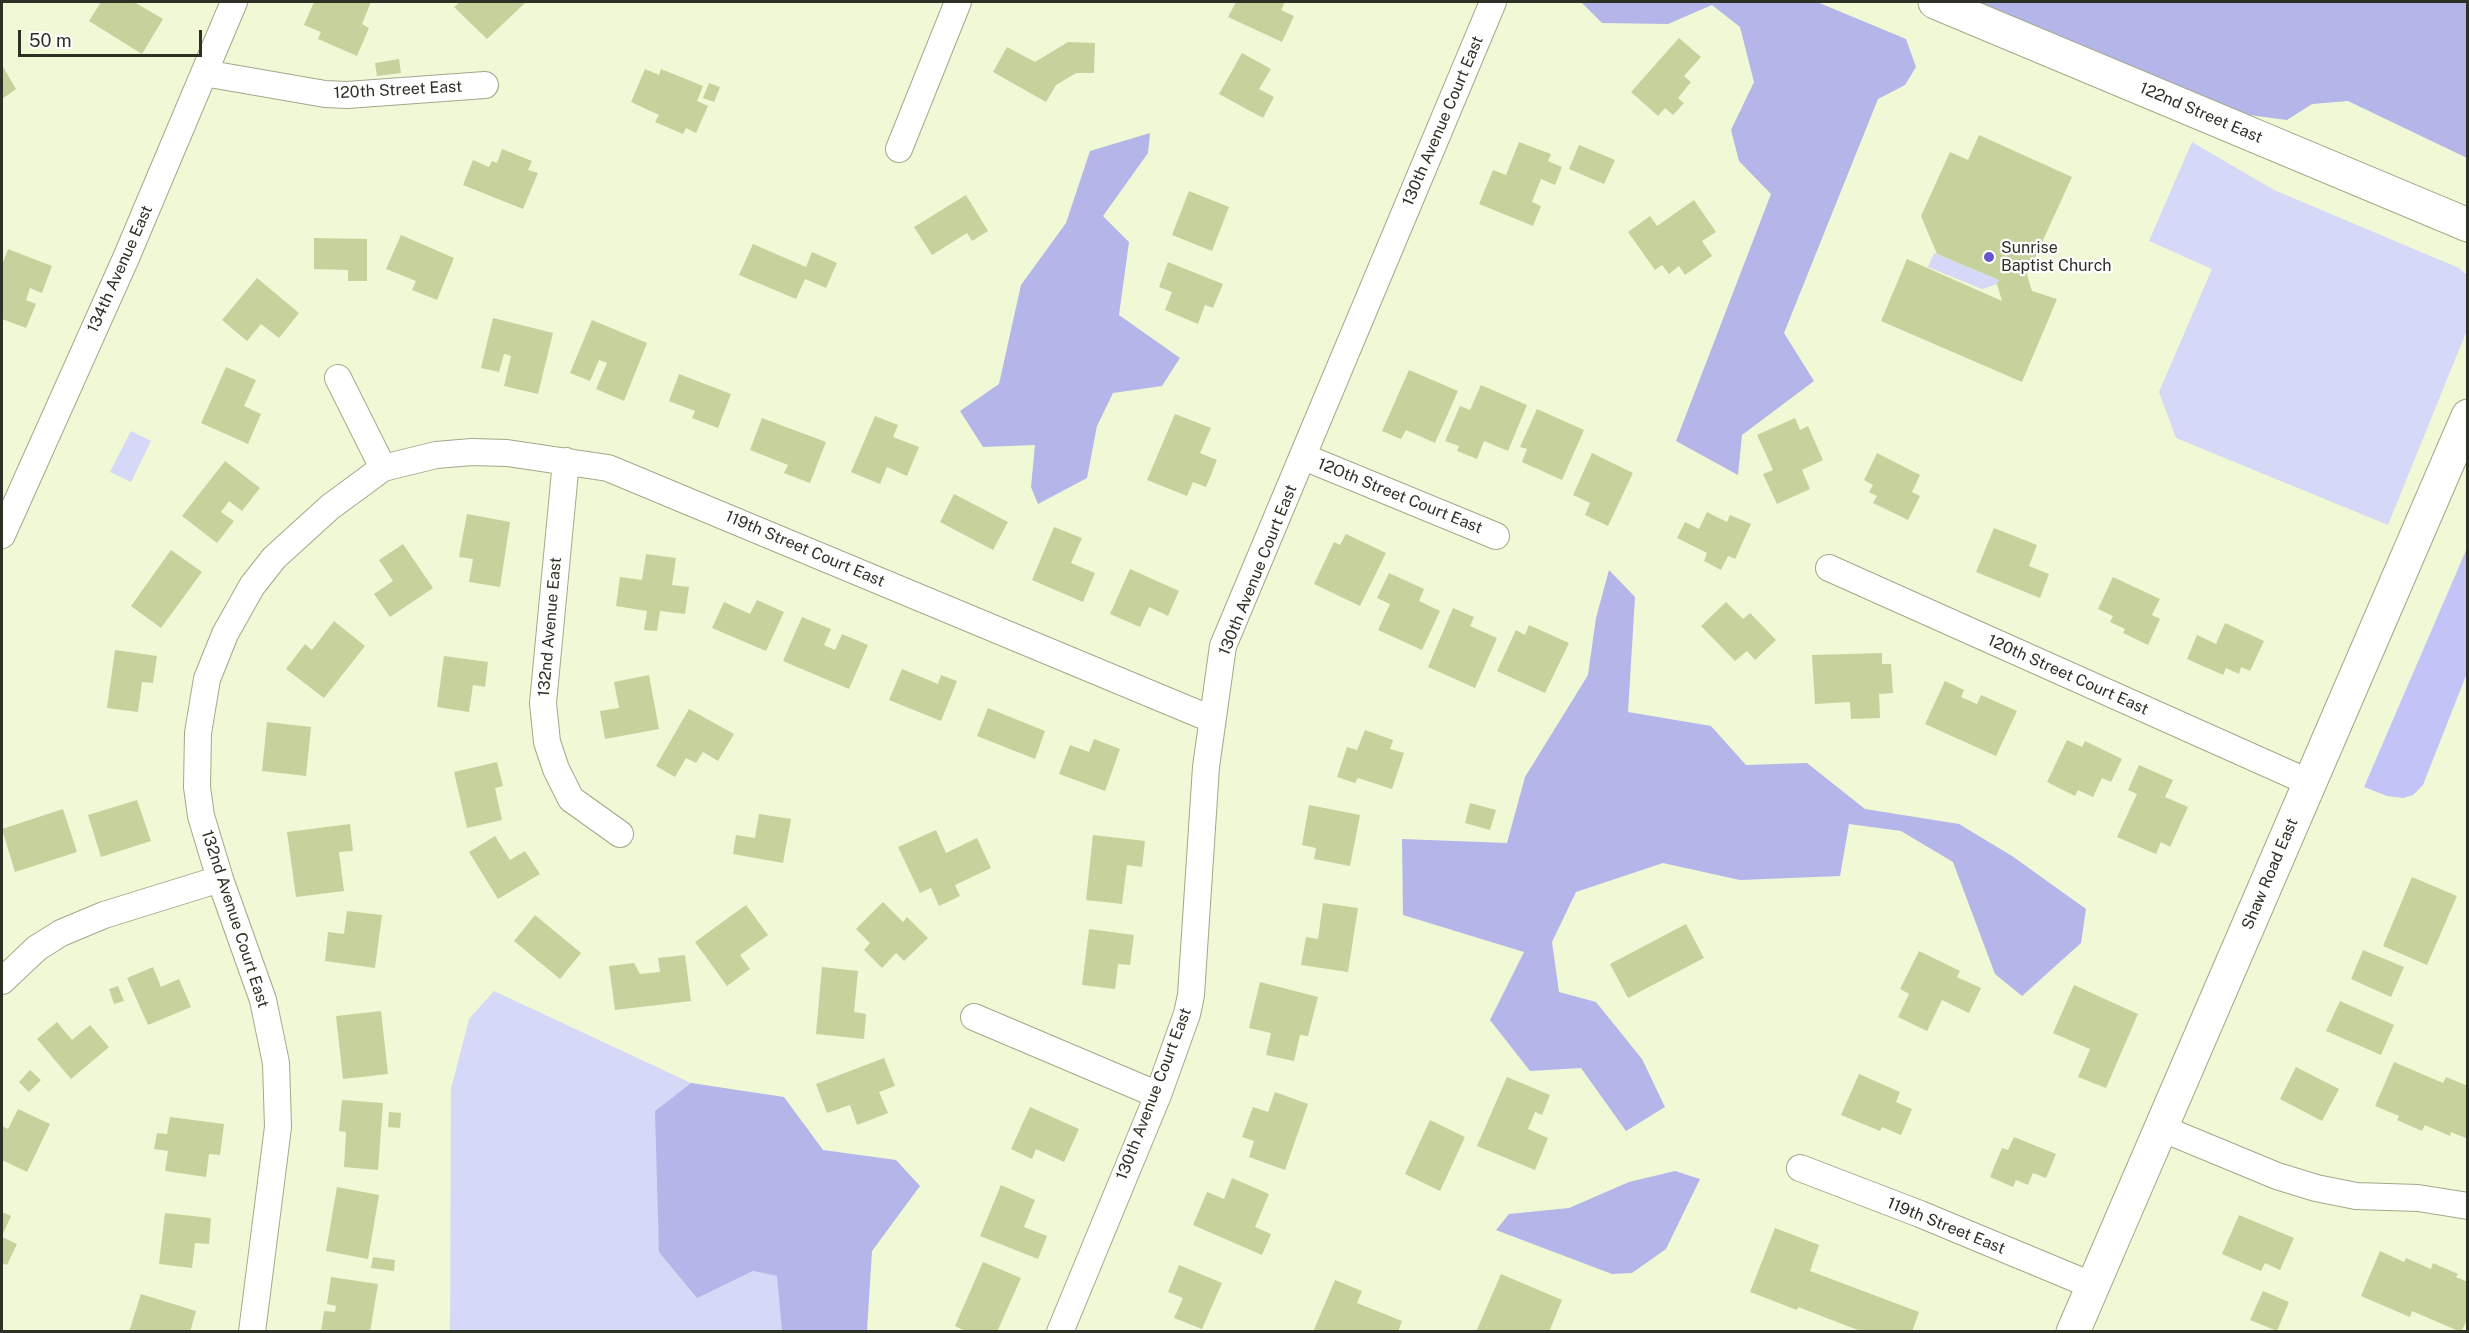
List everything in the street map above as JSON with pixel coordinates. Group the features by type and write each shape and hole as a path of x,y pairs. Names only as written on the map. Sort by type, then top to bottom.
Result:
{"main road":[{"name":"122nd Street East","path":"1935,2 2468,225"},
{"name":"Shaw Road East","path":"2073,1332 2308,782 2468,416"}],"street":[{"name":"134th Avenue East","path":"2,535 126,258 234,2"},
{"path":"899,149 958,2"},
{"name":"130th Avenue Court East","path":"1060,1332 1158,1095 1187,1014 1191,995 1206,767 1223,646 1493,2"},
{"name":"120th Street East","path":"204,73 336,94 485,85"},
{"path":"338,378 383,468"},
{"name":"119th Street Court East","path":"383,468 436,455 472,452 507,453 608,468 1211,719"},
{"name":"12Oth Street Court East","path":"1304,457 1496,536"},
{"name":"132nd Avenue East","path":"566,461 543,703 547,742 556,769 571,799 620,834"},
{"name":"132nd Avenue Court East","path":"252,1332 275,1159 278,1095 271,1031 263,1000 220,879 201,816 197,787 198,734 207,680 225,634 252,586 274,558 330,507 383,468"},
{"name":"120th Street Court East","path":"1828,568 2308,782"},
{"path":"2,981 37,948 61,933 104,915 220,879"},
{"path":"974,1017 1158,1095"},
{"path":"2161,1128 2277,1176 2316,1188 2356,1196 2418,1198 2468,1206"},
{"name":"119th Street East","path":"1800,1168 1920,1214 2091,1286"}],"shaded area":[{"path":"1581,2 1817,2 1906,39 1916,67 1905,85 1878,99 1784,333 1814,381 1742,435 1738,475 1676,441 1771,194 1739,161 1731,130 1754,82 1740,27 1712,5 1668,24 1602,23"},
{"path":"1977,2 2467,2 2467,158 2348,101 2312,104 2287,120 2249,115"},
{"path":"1150,133 1148,153 1103,216 1129,242 1119,315 1180,358 1162,386 1113,393 1097,426 1087,478 1038,504 1031,487 1035,445 983,447 960,411 999,384 1021,285 1066,223 1090,151"},
{"path":"2192,142 2274,190 2459,268 2467,275 2467,330 2388,525 2176,438 2159,392 2212,269 2149,241"},
{"path":"1934,253 1999,280 1997,284 1982,289 1928,267"},
{"path":"131,431 151,441 131,482 110,472"},
{"path":"2467,548 2467,673 2423,785 2413,795 2403,798 2387,796 2364,787"},
{"path":"1609,570 1635,597 1628,712 1711,726 1746,765 1807,763 1865,809 1959,824 2012,856 2086,909 2081,943 2022,996 1995,974 1953,862 1901,831 1849,824 1840,876 1740,880 1663,863 1576,892 1552,942 1559,992 1596,1002 1642,1059 1665,1107 1626,1131 1581,1068 1530,1071 1490,1020 1524,952 1403,915 1402,839 1507,843 1525,777 1588,675 1596,618"},
{"path":"494,991 691,1083 655,1111 697,1297 753,1271 778,1276 782,1331 450,1332 451,1089 469,1019"},
{"path":"691,1083 784,1097 823,1150 896,1160 920,1186 872,1251 867,1331 782,1331 777,1276 753,1271 697,1298 659,1252 655,1111"},
{"path":"1675,1171 1700,1179 1666,1249 1632,1273 1612,1274 1496,1230 1509,1214 1569,1208 1629,1182"}],"building":[{"path":"101,2 134,2 163,19 142,54 89,21"},
{"path":"314,2 371,2 362,24 369,28 357,56 318,39 321,32 304,25"},
{"path":"460,2 526,2 487,39 454,7"},
{"path":"1236,2 1285,2 1281,10 1294,16 1282,42 1228,17"},
{"path":"1679,38 1701,57 1684,76 1691,82 1678,98 1684,103 1673,115 1665,108 1658,116 1631,92"},
{"path":"1068,42 1095,43 1094,73 1076,73 1056,85 1046,102 993,72 1007,47 1035,62"},
{"path":"1242,53 1271,69 1259,89 1274,97 1263,118 1219,94"},
{"path":"399,59 401,73 377,76 375,63"},
{"path":"2,65 16,89 2,99"},
{"path":"645,69 659,75 661,69 703,86 697,101 708,106 696,133 686,128 683,134 655,122 659,115 631,102"},
{"path":"709,83 720,87 714,102 703,98"},
{"name":"Sunrise Baptist Church","path":"1979,135 2072,177 2027,275 2032,291 2057,299 2022,382 1881,321 1907,259 2002,301 1997,284 1999,280 1937,254 1921,216 1950,152 1968,160"},
{"path":"1519,142 1551,154 1548,161 1562,167 1555,185 1541,179 1532,202 1541,206 1533,226 1479,204 1493,170 1506,175"},
{"path":"1579,145 1615,160 1604,184 1569,169"},
{"path":"502,149 532,161 528,170 538,173 523,209 463,185 473,160 489,167 492,161 497,163"},
{"path":"1189,191 1229,207 1212,251 1172,235"},
{"path":"966,195 988,231 972,241 967,233 932,255 914,227"},
{"path":"1694,200 1716,232 1702,241 1712,256 1685,275 1679,266 1669,274 1662,265 1655,270 1628,232 1650,216 1657,226"},
{"path":"401,235 454,258 437,300 412,290 416,281 386,269"},
{"path":"314,238 367,239 367,281 348,281 348,270 314,269"},
{"path":"753,244 806,267 812,252 837,263 826,288 805,279 796,299 739,275"},
{"path":"8,249 52,266 42,293 30,288 26,300 36,304 26,328 2,319 2,265"},
{"path":"1168,262 1223,284 1213,308 1205,305 1198,324 1165,310 1172,292 1159,287"},
{"path":"257,278 299,313 279,338 261,324 247,341 222,320"},
{"path":"493,318 553,333 538,394 504,386 511,356 504,354 499,372 481,368"},
{"path":"592,320 647,343 624,401 596,389 607,363 599,360 590,381 570,373"},
{"path":"226,367 256,380 244,406 261,414 248,444 201,423"},
{"path":"1409,370 1458,391 1435,443 1406,430 1401,439 1382,431"},
{"path":"679,374 731,394 718,428 692,418 695,411 669,401"},
{"path":"1481,385 1527,405 1508,451 1484,441 1477,459 1457,451 1459,446 1445,441 1460,406 1470,410"},
{"path":"1537,409 1584,430 1562,480 1522,462 1527,449 1520,447"},
{"path":"1175,414 1211,428 1200,453 1217,460 1206,487 1193,482 1187,496 1147,480"},
{"path":"875,416 898,425 893,437 919,447 907,476 887,467 880,484 851,472"},
{"path":"762,418 826,442 810,483 784,473 788,465 750,450"},
{"path":"1795,418 1800,430 1808,426 1823,460 1802,470 1810,489 1777,504 1763,474 1773,470 1757,435"},
{"path":"1592,453 1633,473 1608,526 1585,515 1590,503 1573,495"},
{"path":"1877,453 1920,475 1912,492 1920,496 1908,520 1873,503 1877,496 1869,492 1873,485 1864,480"},
{"path":"225,461 260,488 242,511 229,501 221,512 234,521 217,543 182,516"},
{"path":"954,494 1008,522 993,550 940,522"},
{"path":"1707,512 1727,522 1730,515 1751,524 1735,559 1728,556 1721,570 1704,561 1707,553 1677,538 1685,522 1699,529"},
{"path":"467,514 510,522 500,587 469,582 473,559 459,557"},
{"path":"1054,527 1082,538 1071,563 1095,573 1083,602 1032,580"},
{"path":"1994,528 2037,545 2029,566 2049,574 2040,598 1976,572"},
{"path":"1346,534 1386,553 1360,606 1314,584 1334,542 1340,545"},
{"path":"403,544 433,588 390,617 374,594 393,581 379,560"},
{"path":"171,550 202,572 161,628 131,606"},
{"path":"646,554 676,558 672,585 689,587 685,614 660,611 657,631 644,630 647,611 616,606 620,577 642,580"},
{"path":"1130,569 1179,591 1168,616 1149,607 1140,627 1110,614"},
{"path":"1389,573 1424,589 1419,601 1440,611 1422,650 1378,630 1390,604 1377,598"},
{"path":"2113,577 2160,599 2152,615 2160,619 2148,645 2123,633 2125,629 2110,622 2113,616 2098,609"},
{"path":"757,600 784,612 766,651 712,628 724,602 750,614"},
{"path":"1726,602 1743,619 1750,613 1776,640 1755,660 1747,651 1735,661 1701,626"},
{"path":"1453,608 1474,617 1470,626 1497,638 1475,688 1428,667"},
{"path":"802,617 831,629 824,645 835,650 842,634 868,645 849,689 783,661"},
{"path":"334,621 365,646 324,698 286,669 305,644 312,650"},
{"path":"2225,623 2264,641 2250,671 2241,667 2239,674 2226,668 2223,675 2187,659 2197,635 2216,644"},
{"path":"1529,625 1569,643 1545,693 1497,671 1516,630 1525,635"},
{"path":"115,650 157,656 153,683 142,682 138,712 107,708"},
{"path":"1882,653 1882,664 1891,664 1893,693 1879,694 1880,718 1851,719 1850,702 1815,704 1812,655"},
{"path":"444,656 488,662 485,687 473,685 469,712 437,707"},
{"path":"902,669 938,684 941,675 957,681 941,721 889,700"},
{"path":"649,675 659,729 605,739 600,711 619,708 614,682"},
{"path":"1945,681 1964,690 1961,697 1977,704 1981,695 2017,711 1996,756 1925,724"},
{"path":"988,708 1045,731 1035,759 977,736"},
{"path":"689,709 734,734 718,761 703,752 696,763 686,758 675,777 656,766"},
{"path":"267,722 311,727 306,776 262,771"},
{"path":"1365,730 1393,740 1390,749 1404,753 1392,789 1358,778 1355,783 1337,777 1347,747 1357,750"},
{"path":"1094,739 1120,749 1105,791 1059,774 1070,745 1089,752"},
{"path":"2067,740 2082,747 2085,741 2122,759 2111,782 2102,778 2093,797 2078,790 2075,796 2047,782"},
{"path":"497,762 503,786 495,788 502,820 467,828 454,772"},
{"path":"2139,765 2173,780 2165,797 2188,807 2170,847 2161,842 2156,854 2117,837 2137,794 2128,790"},
{"path":"137,800 151,841 101,857 88,815"},
{"path":"1470,803 1496,810 1490,830 1465,823"},
{"path":"1309,805 1360,815 1350,866 1314,859 1316,848 1302,845"},
{"path":"63,809 77,852 15,872 2,829"},
{"path":"759,814 791,819 783,863 733,854 736,835 755,838"},
{"path":"350,824 353,851 339,852 344,891 296,897 287,832"},
{"path":"936,830 946,853 977,838 991,868 955,885 960,896 939,906 931,888 920,893 898,847"},
{"path":"1093,835 1145,841 1142,867 1127,865 1122,904 1086,900"},
{"path":"495,836 510,860 525,851 540,874 498,899 469,852"},
{"path":"2412,877 2457,896 2427,965 2383,946"},
{"path":"883,902 903,922 907,917 928,938 904,961 896,953 882,968 864,950 870,943 856,929"},
{"path":"1323,903 1358,908 1348,972 1301,965 1306,937 1318,939"},
{"path":"746,905 768,935 740,955 750,969 727,986 695,942"},
{"path":"347,911 382,915 375,968 325,961 328,932 344,934"},
{"path":"535,915 581,953 560,979 514,941"},
{"path":"1686,924 1704,958 1628,998 1610,964"},
{"path":"1089,929 1134,935 1130,965 1118,964 1115,989 1082,985"},
{"path":"2363,950 2404,967 2391,997 2351,979"},
{"path":"1919,951 1960,971 1957,977 1981,988 1969,1013 1942,1000 1927,1031 1898,1017 1909,994 1900,989"},
{"path":"685,955 691,1001 615,1010 609,966 634,963 640,974 660,972 658,958"},
{"path":"153,967 161,987 179,979 191,1007 148,1025 127,978"},
{"path":"822,967 858,971 854,1012 866,1014 864,1039 816,1034"},
{"path":"1260,982 1318,997 1308,1036 1300,1035 1294,1061 1266,1055 1271,1033 1249,1028"},
{"path":"2074,985 2138,1014 2106,1088 2078,1077 2090,1049 2053,1033"},
{"path":"118,986 124,1001 114,1004 109,989"},
{"path":"2340,1001 2394,1025 2381,1055 2326,1031"},
{"path":"381,1011 388,1074 343,1079 336,1016"},
{"path":"57,1022 72,1040 90,1025 109,1047 71,1079 37,1039"},
{"path":"884,1058 895,1086 879,1092 888,1113 857,1125 850,1105 827,1113 816,1084"},
{"path":"2394,1062 2443,1083 2446,1077 2468,1086 2468,1139 2451,1132 2450,1136 2425,1125 2422,1131 2397,1120 2399,1116 2375,1106"},
{"path":"2296,1067 2339,1089 2322,1121 2280,1099"},
{"path":"30,1070 41,1080 29,1092 19,1082"},
{"path":"1859,1074 1900,1092 1896,1102 1912,1109 1901,1135 1882,1127 1880,1131 1841,1115"},
{"path":"1507,1077 1550,1095 1542,1115 1535,1112 1528,1129 1548,1138 1535,1170 1477,1146"},
{"path":"1275,1092 1308,1104 1285,1170 1249,1157 1254,1141 1242,1137 1253,1107 1268,1112"},
{"path":"342,1100 383,1103 378,1170 344,1167 346,1132 339,1131"},
{"path":"1030,1107 1079,1129 1064,1162 1036,1149 1032,1159 1011,1149"},
{"path":"18,1109 50,1124 27,1172 2,1160 2,1126 8,1129"},
{"path":"389,1112 401,1113 400,1128 388,1127"},
{"path":"170,1117 224,1124 220,1155 209,1154 206,1177 165,1171 168,1151 154,1149 157,1133 167,1134"},
{"path":"1430,1120 1465,1137 1440,1191 1405,1174"},
{"path":"2014,1137 2056,1154 2046,1178 2033,1173 2028,1185 2016,1180 2013,1187 1990,1177 2002,1148 2008,1150"},
{"path":"1232,1178 1269,1194 1255,1227 1271,1234 1262,1255 1193,1225 1207,1192 1224,1199"},
{"path":"1001,1185 1035,1200 1024,1227 1047,1236 1038,1259 980,1236"},
{"path":"337,1187 379,1195 368,1259 326,1251"},
{"path":"2,1212 11,1216 2,1236"},
{"path":"165,1213 211,1218 209,1244 195,1243 192,1268 159,1264"},
{"path":"2239,1215 2294,1238 2280,1270 2265,1263 2261,1271 2222,1254"},
{"path":"1775,1228 1819,1245 1810,1271 1919,1312 1912,1332 1863,1332 1798,1307 1797,1310 1750,1292"},
{"path":"2,1237 17,1244 7,1265 2,1263"},
{"path":"2380,1251 2404,1262 2406,1258 2431,1269 2433,1263 2458,1274 2456,1277 2468,1282 2468,1318 2461,1332 2412,1311 2410,1317 2361,1296"},
{"path":"373,1257 395,1260 394,1271 371,1268"},
{"path":"983,1262 1021,1278 997,1332 967,1332 955,1326"},
{"path":"1179,1265 1222,1283 1202,1329 1174,1318 1183,1298 1168,1292"},
{"path":"1501,1274 1562,1300 1549,1332 1476,1332"},
{"path":"331,1277 378,1284 370,1332 321,1332 324,1311 335,1312 336,1306 327,1304"},
{"path":"1335,1280 1362,1291 1357,1303 1402,1321 1398,1332 1313,1332"},
{"path":"2263,1291 2289,1302 2277,1331 2250,1320"},
{"path":"141,1294 196,1311 190,1332 129,1332"}],"place":[{"name":"Sunrise Baptist Church","path":"1989,257"}]}
